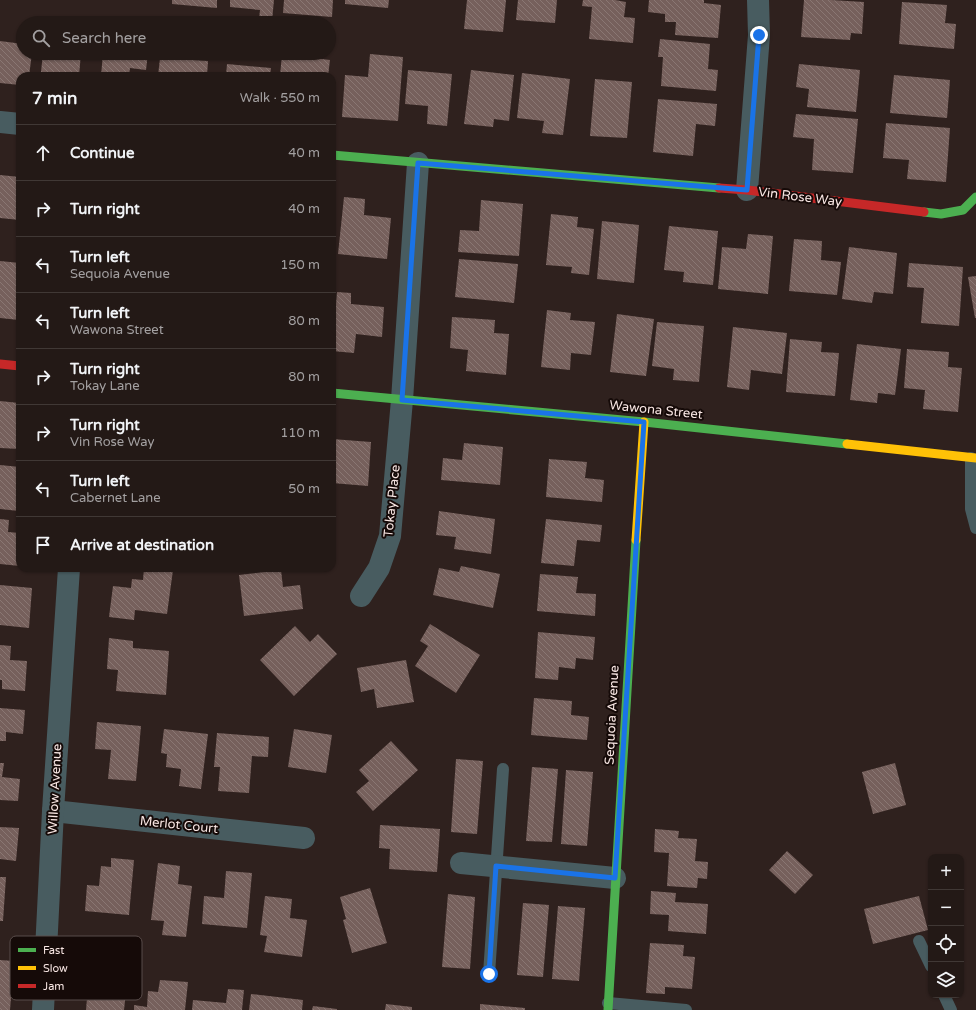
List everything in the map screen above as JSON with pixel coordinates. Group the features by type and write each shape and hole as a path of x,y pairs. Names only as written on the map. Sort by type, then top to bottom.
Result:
{"street":[{"path":"747,190 759,35 758,0"},
{"path":"0,122 16,124"},
{"name":"Vin Rose Way","path":"336,155 747,190 941,214 962,210 976,197"},
{"name":"Tokay Place","path":"362,596 379,568 390,536 402,400 418,163"},
{"path":"0,364 16,366"},
{"name":"Wawona Street","path":"336,394 644,422 974,458"},
{"name":"Sequoia Avenue","path":"608,1006 644,422"},
{"name":"Willow Avenue","path":"47,936 53,811 69,572"},
{"name":"Merlot Court","path":"53,811 304,838"},
{"path":"461,863 615,878"},
{"name":"Willow Avenue","path":"43,1010 44,1000"}],"lane":[{"path":"974,458 971,508 975,524"},
{"path":"489,974 503,769"},
{"path":"919,941 929,962"},
{"path":"945,998 951,1010"},
{"path":"608,1006 686,1010"}],"building":[{"path":"172,0 217,0 217,8 172,4"},
{"path":"230,0 274,0 272,16 259,16 260,10 230,7"},
{"path":"284,0 333,0 332,16 283,13"},
{"path":"345,0 389,0 388,8 345,4"},
{"path":"467,0 506,0 503,32 464,29"},
{"path":"518,0 557,0 555,23 516,20"},
{"path":"583,0 615,0 626,2 624,17 635,18 633,43 589,39 592,7 582,6"},
{"path":"649,0 704,0 704,3 721,5 718,38 675,35 676,22 665,22 665,14 648,12"},
{"path":"804,0 864,2 862,34 851,33 850,40 801,37"},
{"path":"902,2 947,5 945,23 956,24 954,49 899,44"},
{"path":"660,39 710,44 708,69 718,70 716,91 661,86 663,57 658,57"},
{"path":"0,41 16,43 16,60 31,60 30,72 16,72 16,85 0,83"},
{"path":"370,54 403,57 398,121 342,117 345,75 368,77"},
{"path":"42,60 80,60 79,72 41,72"},
{"path":"102,60 147,60 146,70 130,68 130,72 101,72"},
{"path":"160,60 208,61 207,72 158,72"},
{"path":"281,60 330,60 328,72 280,72"},
{"path":"227,64 271,68 270,72 226,72"},
{"path":"799,64 860,70 856,112 807,107 809,89 796,87"},
{"path":"408,70 452,74 447,126 427,124 428,106 405,104"},
{"path":"471,70 514,75 509,121 494,119 493,127 464,124"},
{"path":"522,73 570,79 563,135 542,133 544,121 517,118"},
{"path":"894,75 950,80 947,118 890,113"},
{"path":"595,79 632,82 627,138 590,136"},
{"path":"658,99 717,104 715,126 696,124 693,156 653,152"},
{"path":"796,114 858,119 853,173 812,170 814,139 793,137"},
{"path":"886,123 950,128 946,182 907,179 909,160 883,158"},
{"path":"0,175 16,177 16,220 0,218"},
{"path":"344,197 365,199 364,215 391,218 387,259 338,254"},
{"path":"481,200 523,204 519,256 458,252 460,230 479,231"},
{"path":"551,214 578,217 577,227 594,229 589,275 571,273 572,267 546,265"},
{"path":"602,221 639,225 634,283 597,279"},
{"path":"669,226 718,231 713,285 683,282 684,272 664,270"},
{"path":"748,234 773,236 768,294 718,289 722,247 746,249"},
{"path":"794,239 822,241 821,260 841,262 837,295 789,291"},
{"path":"849,247 897,253 893,294 874,292 872,303 842,299"},
{"path":"459,259 518,264 514,303 455,297"},
{"path":"0,261 16,263 16,320 0,318"},
{"path":"909,263 963,267 959,326 921,323 924,288 907,287"},
{"path":"976,276 976,318 975,318 968,277"},
{"path":"337,292 351,293 351,304 384,307 382,337 356,334 354,353 336,351"},
{"path":"547,310 571,313 570,320 595,322 591,355 571,353 570,370 541,367"},
{"path":"617,314 654,319 646,376 610,372"},
{"path":"452,317 495,320 494,333 509,334 506,375 466,371 468,350 450,348"},
{"path":"657,322 704,326 699,382 673,380 674,369 652,366"},
{"path":"733,327 787,333 782,374 751,370 749,390 727,387"},
{"path":"790,339 822,342 821,352 839,353 835,396 786,392"},
{"path":"857,344 901,349 895,395 878,393 877,403 850,400"},
{"path":"907,349 949,352 948,367 962,368 958,412 923,409 925,390 904,388"},
{"path":"0,401 16,403 16,449 0,448"},
{"path":"336,439 371,442 368,486 336,483"},
{"path":"464,443 503,447 500,485 441,480 443,458 462,460"},
{"path":"549,459 587,462 585,478 604,480 602,502 546,497"},
{"path":"0,465 16,467 16,511 0,509"},
{"path":"439,511 495,519 491,554 454,549 456,537 436,535"},
{"path":"0,519 9,520 8,532 16,533 16,566 0,564"},
{"path":"546,519 602,525 600,542 577,540 574,566 541,563"},
{"path":"461,566 500,574 493,608 433,595 439,568 459,572"},
{"path":"144,572 173,572 167,614 135,610 134,620 109,617 113,586 131,588 132,579 143,580"},
{"path":"264,572 281,572 283,587 300,585 303,609 244,616 239,575"},
{"path":"540,574 578,577 576,593 596,594 595,616 537,611"},
{"path":"0,585 32,588 29,628 0,625"},
{"path":"430,624 480,655 456,693 415,666 428,646 420,641"},
{"path":"295,626 310,642 318,634 337,654 294,696 260,660"},
{"path":"538,632 595,637 593,660 576,658 575,669 559,667 558,680 535,678"},
{"path":"109,638 133,641 133,648 169,651 166,695 116,691 118,670 107,669"},
{"path":"0,645 11,646 10,660 27,661 25,691 2,689 2,680 0,680"},
{"path":"406,660 414,702 377,708 374,689 361,692 357,668"},
{"path":"534,698 572,701 571,715 589,717 587,740 531,735"},
{"path":"0,708 25,710 23,734 6,732 6,741 0,741"},
{"path":"97,722 141,726 136,781 108,779 111,750 95,749"},
{"path":"164,729 208,734 201,789 179,786 181,769 166,767 167,754 161,753"},
{"path":"294,729 332,735 326,773 288,767"},
{"path":"217,733 269,737 268,757 252,756 249,793 218,791 220,767 214,767"},
{"path":"391,741 418,770 373,811 356,792 369,781 359,770"},
{"path":"456,759 483,761 477,834 451,832"},
{"path":"0,763 4,763 2,777 20,779 18,801 0,800"},
{"path":"895,763 906,805 873,814 862,772"},
{"path":"532,767 558,769 552,842 526,841"},
{"path":"566,770 593,772 587,846 561,844"},
{"path":"380,825 440,829 437,872 389,869 390,849 379,848"},
{"path":"0,827 19,828 16,861 0,859"},
{"path":"655,829 679,831 678,838 697,839 695,861 708,862 707,879 698,878 697,888 667,886 669,853 654,852"},
{"path":"787,851 813,875 795,894 769,870"},
{"path":"111,858 134,860 129,915 85,911 87,885 99,886 101,866 111,867"},
{"path":"158,863 180,866 178,884 192,886 186,937 162,935 164,921 151,920"},
{"path":"226,871 252,873 247,928 202,924 204,896 224,898"},
{"path":"0,877 6,877 3,921 0,921"},
{"path":"370,888 387,943 352,953 343,920 346,919 340,897"},
{"path":"651,891 676,893 675,902 708,904 706,934 668,931 669,915 650,914"},
{"path":"448,894 475,897 470,969 442,967"},
{"path":"265,896 292,899 290,918 307,920 302,957 264,952 267,936 260,935"},
{"path":"919,896 928,930 873,944 864,909"},
{"path":"523,903 549,905 543,977 517,975"},
{"path":"558,906 585,908 579,981 552,979"},
{"path":"650,943 684,945 683,956 695,957 692,989 665,987 665,994 646,993"},
{"path":"0,960 10,961 10,1010 0,1010"},
{"path":"160,980 188,982 185,1010 134,1010 134,1005 147,1007 148,991 158,992"},
{"path":"228,989 244,990 242,1010 192,1010 193,1000 226,1003"},
{"path":"251,994 303,1000 302,1010 249,1010"},
{"path":"87,1000 125,1000 124,1010 86,1010"},
{"path":"386,1004 412,1007 412,1010 385,1010"},
{"path":"480,1004 525,1008 525,1010 480,1010"},
{"path":"313,1006 337,1009 337,1010 312,1010"}],"traffic: fast":[{"path":"336,155 719,188"},
{"path":"924,212 941,214 963,210 976,197"},
{"path":"336,393 644,422 847,444"},
{"path":"608,1010 636,540"}],"traffic: slow":[{"path":"636,540 644,422"},
{"path":"847,444 976,458"}],"traffic: jam":[{"path":"719,188 747,190 924,212"},
{"path":"0,364 16,366"}],"route":[{"path":"489,974 496,866 615,878 644,422 402,400 418,163 747,190 759,35"}]}
